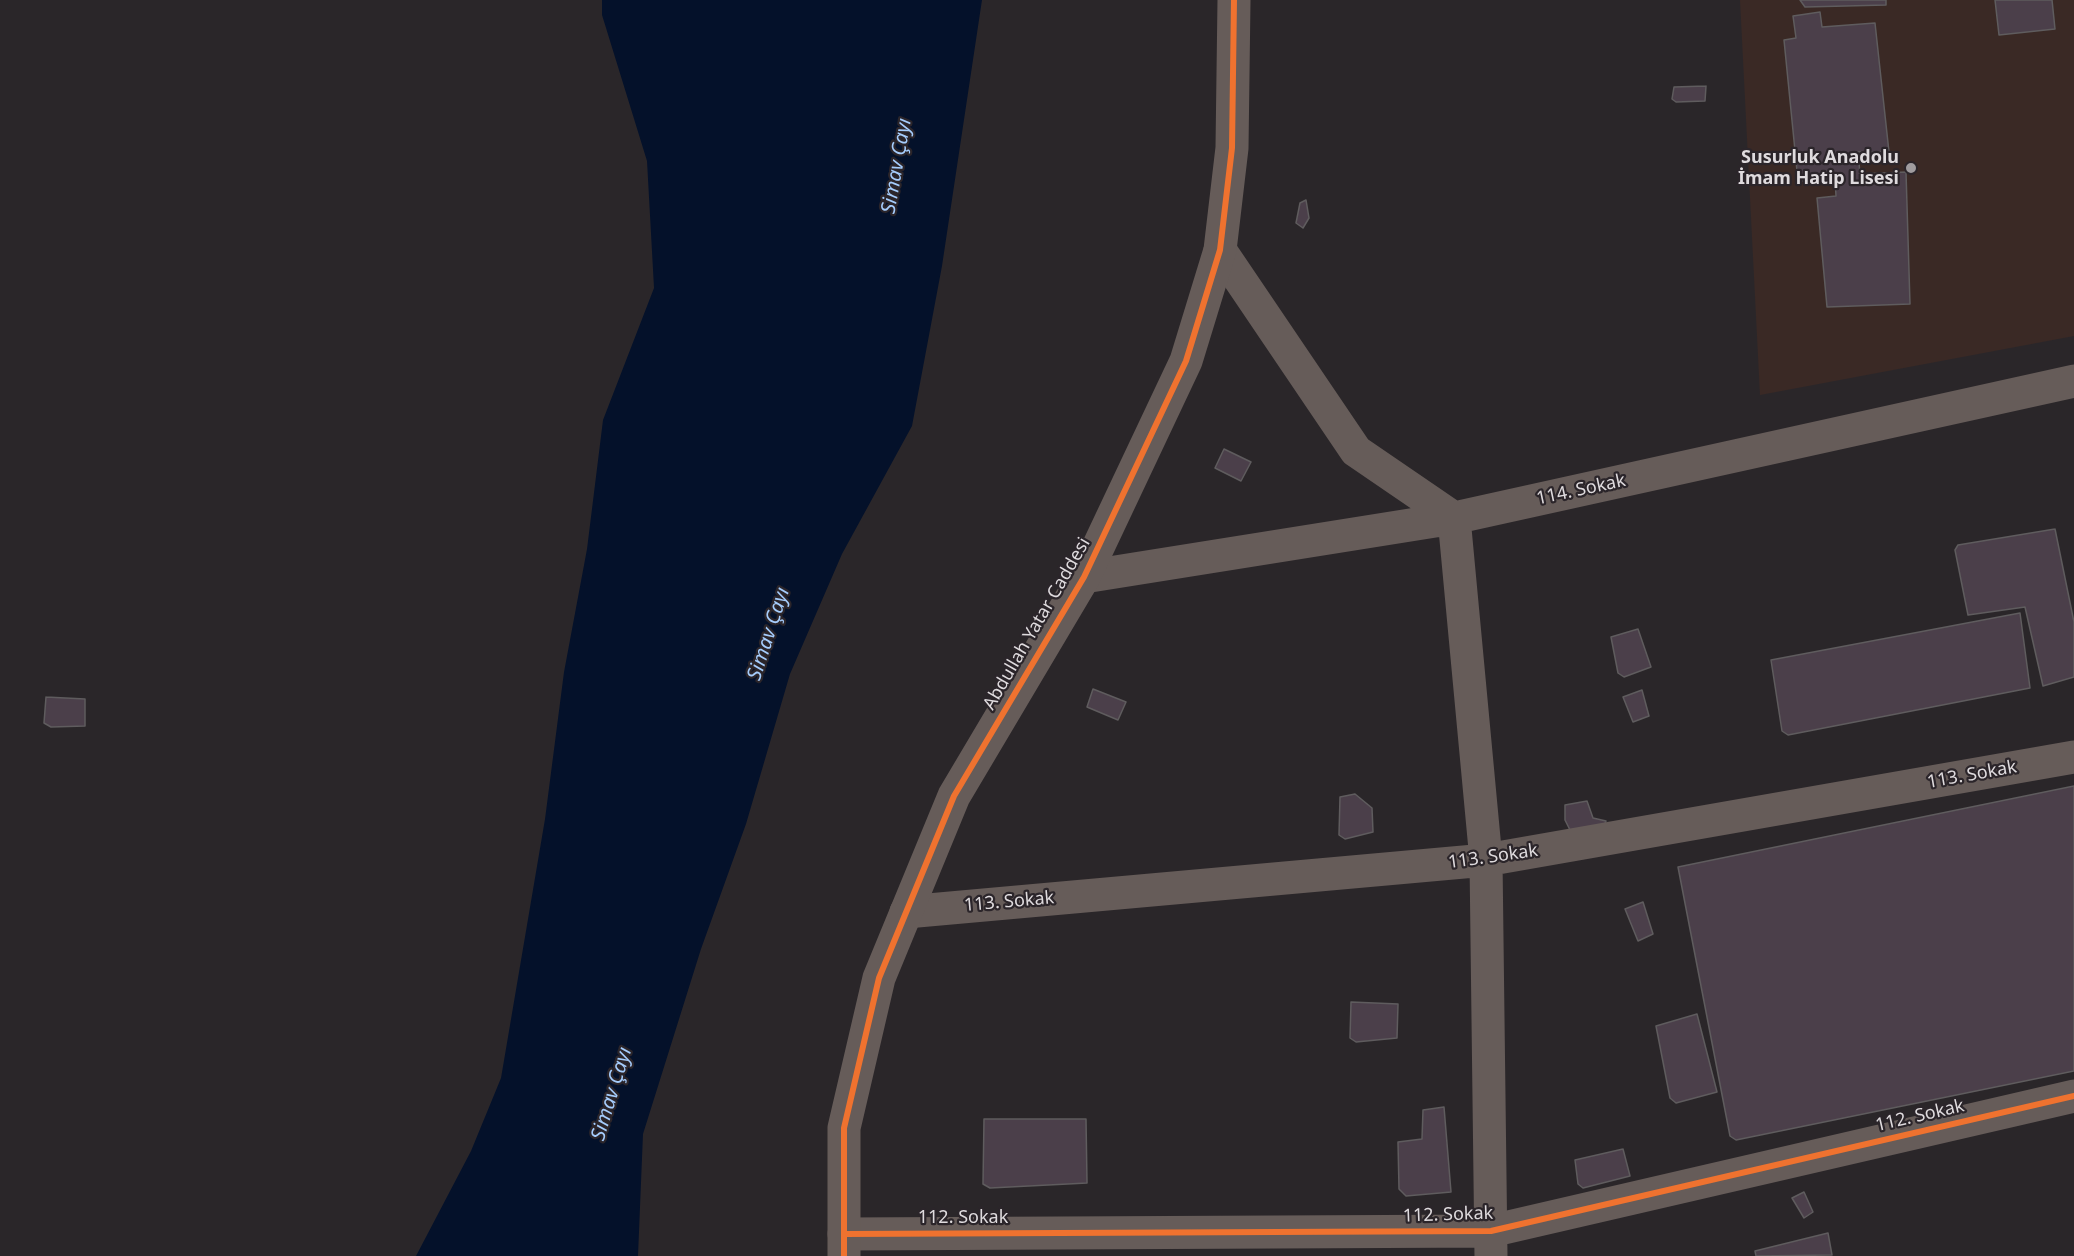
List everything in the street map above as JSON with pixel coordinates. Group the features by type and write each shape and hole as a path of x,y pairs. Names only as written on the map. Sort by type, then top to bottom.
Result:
{"street":[{"name":"Abdullah Yatar Caddesi","path":"844,1245 844,1128 879,978 954,796 1084,577 1186,362 1220,250 1232,148 1234,0"},
{"path":"1220,250 1356,451 1454,518 1486,860 1491,1243"},
{"name":"114. Sokak","path":"1084,577 1454,518 2074,381"},
{"name":"113. Sokak","path":"906,912 1486,860 2074,757"},
{"name":"112. Sokak","path":"844,1245 1491,1243 2074,1096"}],"shaded area":[{"name":"Susurluk Anadolu İmam Hatip Lisesi","path":"1740,0 2074,0 2074,336 1760,395"}],"water":[{"name":"Simav Çayı","path":"602,0 982,0 942,266 912,426 842,554 790,674 746,824 701,949 643,1134 638,1256 416,1256 471,1151 501,1078 545,819 564,672 587,549 603,420 654,288 647,161 602,15"}],"building":[{"path":"1800,0 1886,0 1886,5 1805,7"},
{"path":"1995,0 2052,0 2055,29 1999,35"},
{"name":"Susurluk Anadolu İmam Hatip Lisesi","path":"1820,12 1822,27 1875,23 1889,152 1858,152 1860,174 1906,172 1910,304 1827,307 1817,198 1836,196 1835,179 1798,181 1784,40 1796,38 1793,16"},
{"path":"1706,86 1705,101 1676,102 1672,99 1674,87"},
{"path":"1306,200 1309,218 1303,228 1296,223 1300,203"},
{"path":"1224,449 1251,462 1241,481 1215,468"},
{"path":"2055,529 2074,622 2074,677 2043,686 2025,607 1968,615 1955,550 1958,545"},
{"path":"2020,613 2030,688 1788,735 1782,731 1771,660"},
{"path":"1638,629 1651,667 1624,677 1618,673 1611,637"},
{"path":"1093,689 1126,702 1118,720 1087,707"},
{"path":"1642,690 1649,716 1633,722 1623,697"},
{"path":"46,697 85,699 85,726 51,727 44,723"},
{"path":"2074,786 2074,1071 1736,1140 1730,1136 1678,867"},
{"path":"1355,794 1372,808 1373,832 1345,839 1339,835 1340,797"},
{"path":"1587,801 1593,818 1606,821 1604,826 1572,834 1565,820 1565,805"},
{"path":"1643,902 1653,934 1638,941 1625,909"},
{"path":"1351,1002 1398,1004 1397,1038 1356,1042 1350,1038"},
{"path":"1697,1014 1717,1092 1676,1103 1670,1098 1656,1026"},
{"path":"1444,1107 1451,1192 1406,1196 1399,1189 1398,1142 1422,1139 1423,1110"},
{"path":"984,1119 1086,1119 1087,1183 990,1188 983,1184"},
{"path":"1623,1149 1630,1176 1583,1188 1578,1184 1575,1160"},
{"path":"1804,1192 1813,1212 1804,1218 1792,1198"},
{"path":"1828,1233 1832,1255 1756,1256 1755,1251"}],"cycle path":[{"path":"844,1256 844,1128 879,978 954,796 1084,577 1186,361 1220,250 1232,148 1234,0"},
{"path":"844,1234 1491,1231 2074,1096"}],"place":[{"name":"Susurluk Anadolu İmam Hatip Lisesi","path":"1911,168"}]}
